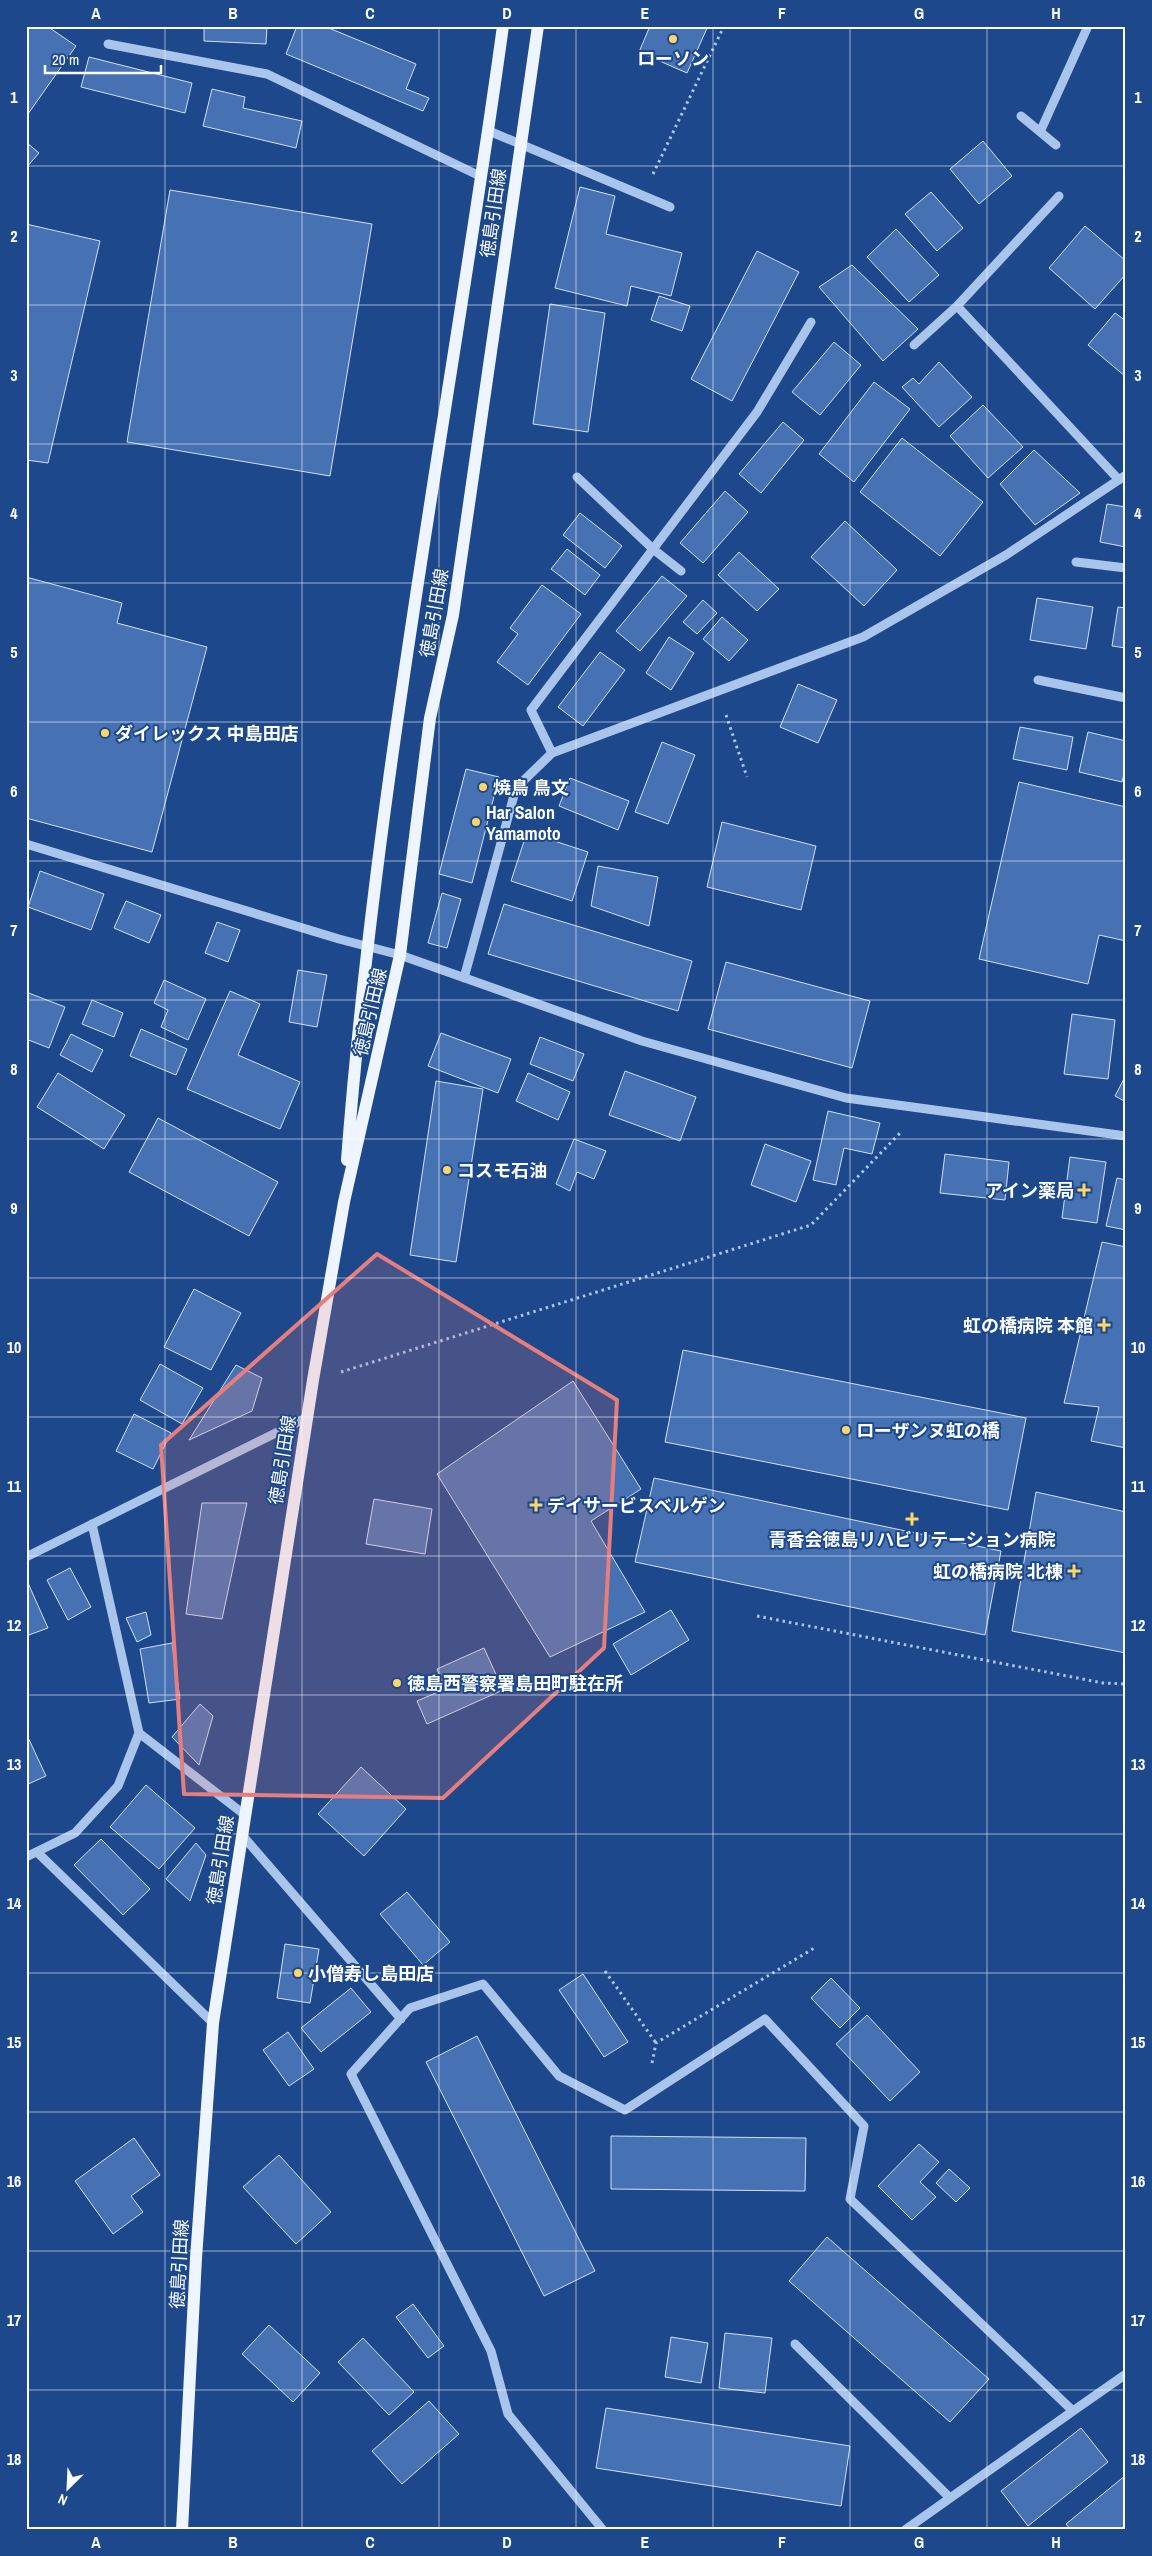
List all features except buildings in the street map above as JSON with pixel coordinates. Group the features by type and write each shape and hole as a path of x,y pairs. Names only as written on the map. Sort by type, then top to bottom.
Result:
{"main road":[{"name":"徳島引田線","path":"344,1202 357,1037 367,946 402,693 482,177 503,26"},
{"name":"徳島引田線","path":"182,2530 196,2258 213,2023 306,1418 344,1202 400,955 430,718 454,616 538,26"}],"street":[{"path":"1040,132 1088,26"},
{"path":"108,44 267,74 482,177"},
{"path":"1021,116 1056,145"},
{"path":"488,130 670,206"},
{"path":"914,345 957,306 1060,196"},
{"path":"464,978 516,788 552,753 863,637 1006,555 1122,478 957,306"},
{"path":"552,753 531,710 758,412 811,322"},
{"path":"577,477 653,549 681,571"},
{"path":"1076,562 1126,568"},
{"path":"1038,680 1126,698"},
{"path":"26,844 400,955 642,1041 846,1098 1126,1136"},
{"path":"26,1557 306,1418"},
{"path":"26,1857 75,1833 118,1786 139,1733 92,1524"},
{"path":"139,1733 245,1815"},
{"path":"242,1835 401,2018"},
{"path":"37,1852 213,2023"},
{"path":"603,2530 508,2414 491,2351 351,2074 410,2008 483,1984 559,2076 625,2110 765,2019 864,2126 850,2199 1073,2411"},
{"path":"795,2344 950,2498"},
{"path":"905,2530 1126,2374"}],"path":[{"path":"643,194 724,26"},
{"path":"718,691 747,777"},
{"path":"313,1380 811,1225 924,1109"},
{"path":"757,1616 1103,1683 1126,1684"},
{"path":"656,2043 816,1947"},
{"path":"605,1971 656,2043 647,2096"}],"highlighted area":[{"path":"377,1254 617,1400 604,1648 443,1798 184,1794 161,1445"}],"place":[{"name":"ローソン","path":"673,39"},
{"name":"ダイレックス 中島田店","path":"105,733"},
{"name":"焼鳥 鳥文","path":"483,787"},
{"name":"Har Salon Yamamoto","path":"476,822"},
{"name":"コスモ石油","path":"447,1170"},
{"name":"アイン薬局","path":"1084,1190"},
{"name":"虹の橋病院 本館","path":"1104,1325"},
{"name":"ローザンヌ虹の橋","path":"846,1430"},
{"name":"デイサービスベルゲン","path":"536,1505"},
{"name":"青香会徳島リハビリテーション病院","path":"912,1519"},
{"name":"虹の橋病院 北棟","path":"1074,1571"},
{"name":"徳島西警察署島田町駐在所","path":"397,1683"},
{"name":"小僧寿し島田店","path":"298,1973"}]}
